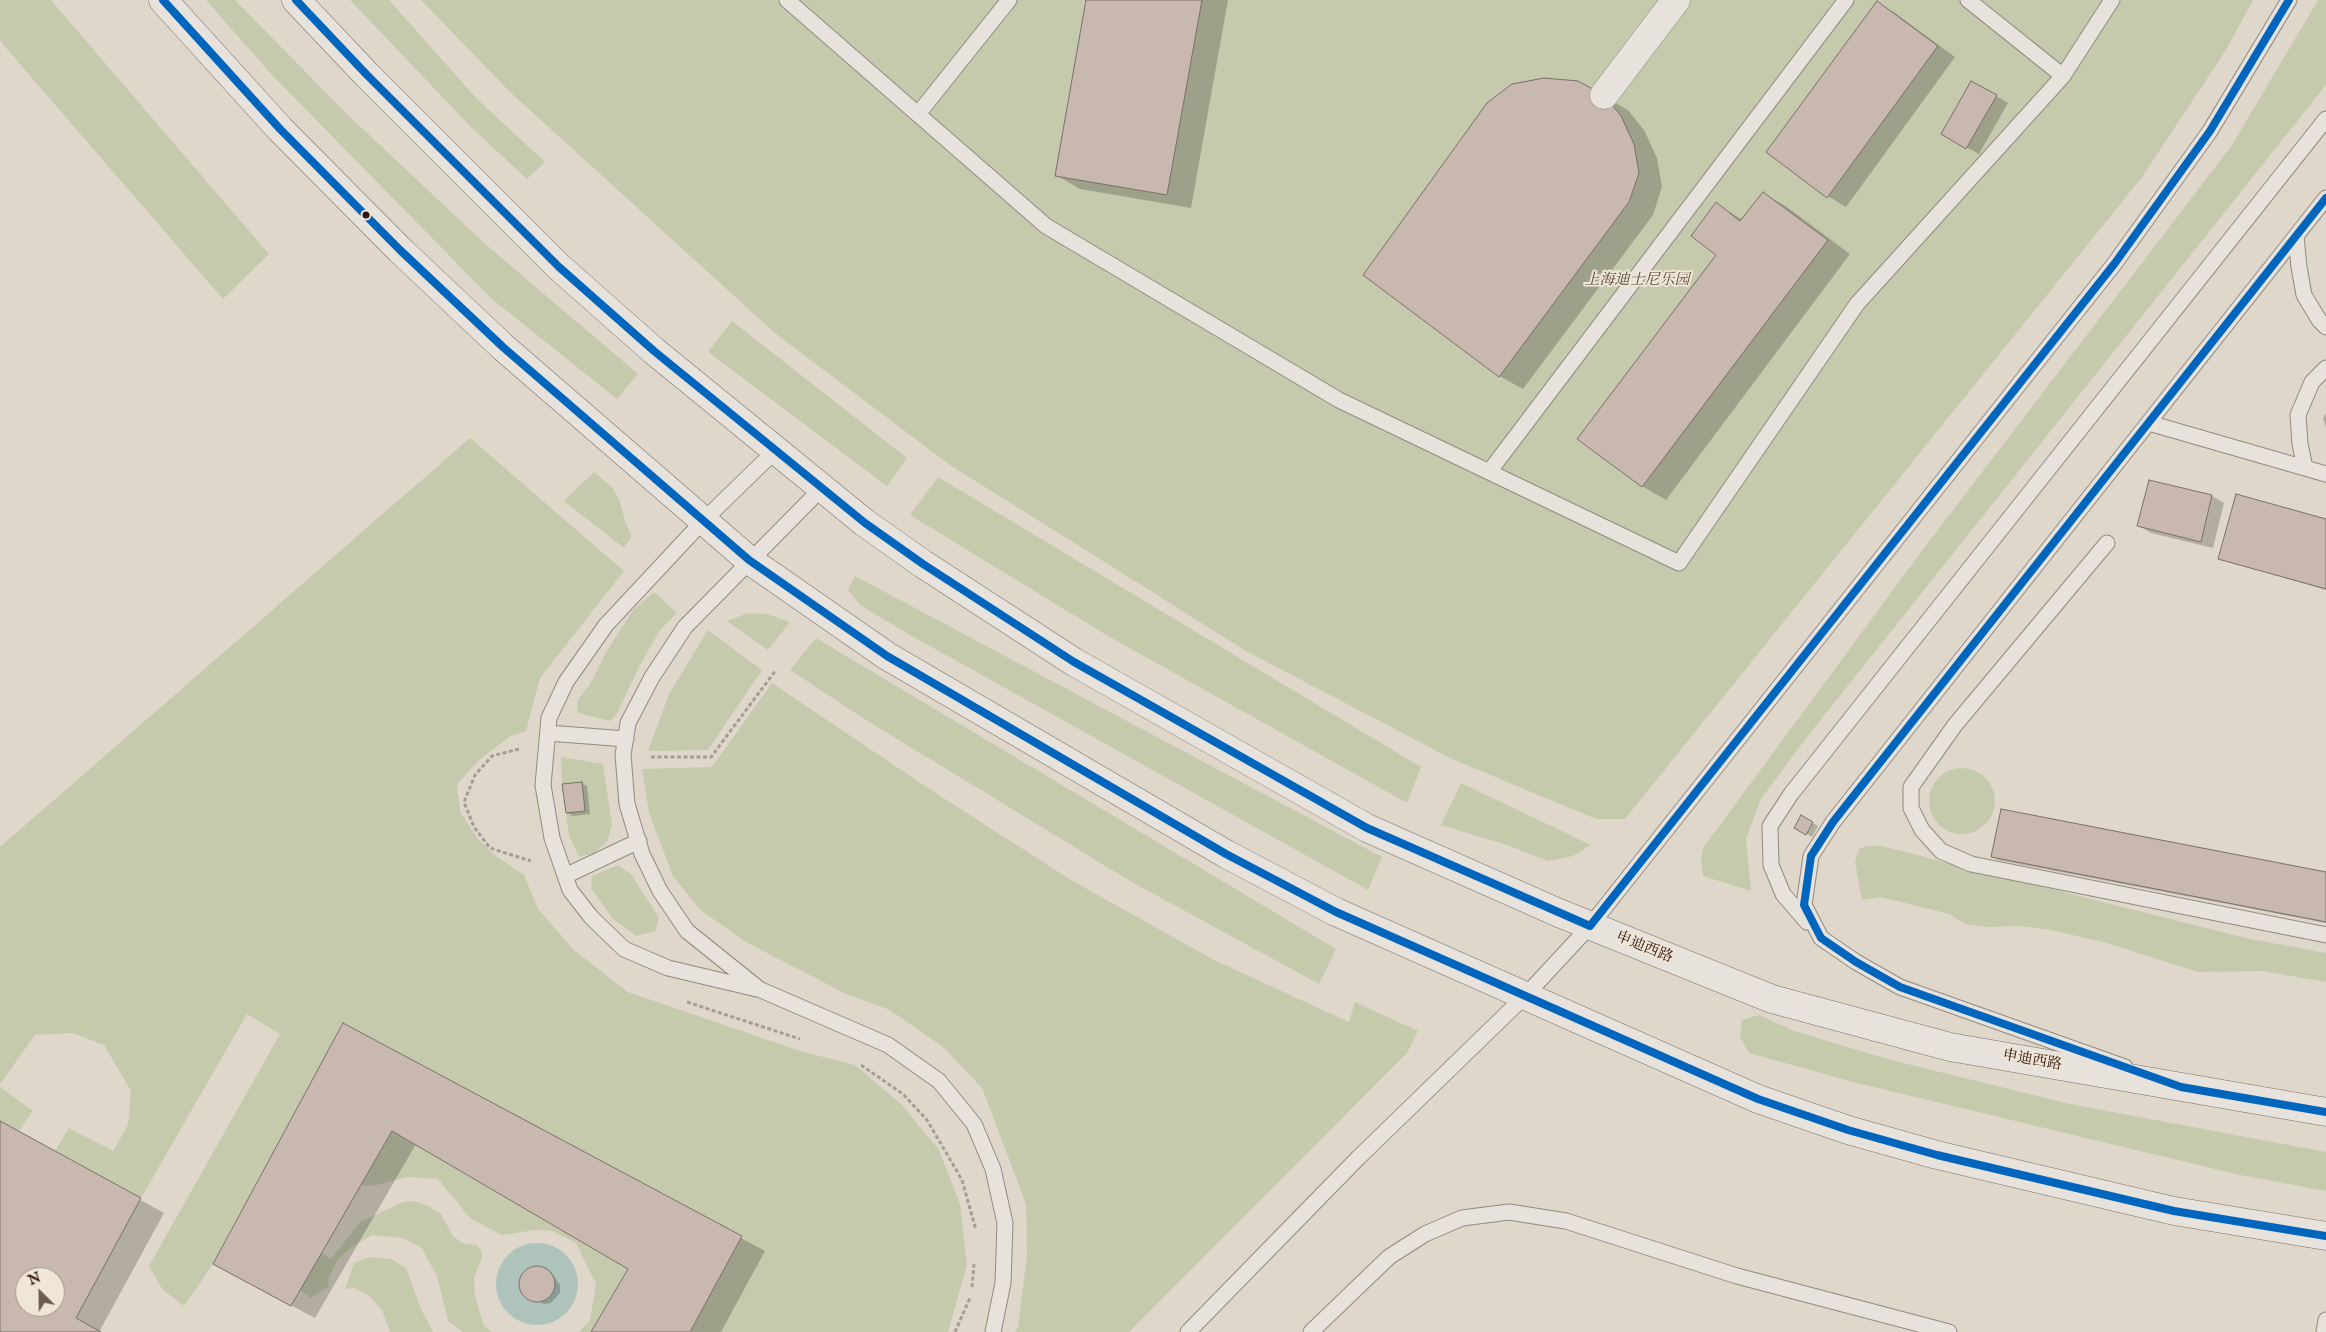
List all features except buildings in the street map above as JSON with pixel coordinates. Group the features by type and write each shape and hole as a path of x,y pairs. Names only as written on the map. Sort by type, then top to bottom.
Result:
{"street":[{"path":"163,0 280,129 400,250 504,348 749,560 887,656 1226,854 1336,912 1758,1099 1848,1130 1937,1156 2174,1211 2326,1236"},
{"name":"申迪西路","path":"296,0 367,75 559,267 654,351 822,488 923,564 1074,662 1367,828 1590,926 1781,1001 1950,1047 2326,1112"},
{"path":"1604,95 1676,0"}],"lane":[{"path":"787,0 1046,226 1339,400 1679,563 1858,304 2063,76 2112,0"},
{"path":"918,114 1009,0"},
{"path":"1488,472 1846,0"},
{"path":"1968,0 2063,76"},
{"path":"1188,1332 1365,1151 1524,996 1590,926 2115,262 2210,131 2290,0"},
{"path":"2180,1086 1900,987 1856,962 1821,938 1783,894 1771,865 1770,826 1790,794 2326,119"},
{"path":"1821,938 1804,905 1811,856 1839,814 2326,198"},
{"path":"2296,236 2304,295 2318,320 2326,327"},
{"path":"2305,468 2300,444 2298,415 2312,382 2326,368"},
{"path":"2149,423 2326,474"},
{"path":"776,450 704,520 606,625 566,682 549,718 543,785 552,838 570,890 591,917 624,949 668,968 761,990 888,1045 939,1081 974,1124 993,1169 1005,1224 1003,1283 993,1332"},
{"path":"761,990 687,931 660,891 639,840 627,804 623,755 628,723 652,677 685,627 822,488"},
{"path":"2107,543 1956,725 1911,787 1910,808 1922,830 1941,851 1971,864 2326,935"},
{"path":"548,733 626,739"},
{"path":"565,876 639,840"},
{"path":"1311,1332 1389,1257 1425,1234 1462,1218 1510,1212 1566,1221 1737,1276 1949,1332"},
{"path":"2324,1332 2326,1320"}],"path":[{"path":"648,757 711,757 776,670"},
{"path":"520,748 492,756 475,775 464,802 474,826 490,848 537,863"},
{"path":"685,1002 807,1041"},
{"path":"853,1060 904,1094 927,1120 962,1180 977,1231 976,1240"},
{"path":"955,1332 972,1295 974,1258"}],"green space":[{"path":"0,0 51,0 269,254 223,299 0,41"},
{"path":"206,0 235,0 348,115 483,242 638,374 617,399 492,299 270,73"},
{"path":"350,0 389,0 477,99 545,162 527,179 471,127"},
{"name":"上海迪士尼乐园","path":"421,0 2253,0 2226,50 2142,177 1625,819 1596,819 1452,759 1246,651 950,465 776,334 510,92"},
{"path":"2318,0 2326,0 2326,85 1807,737 1761,799 1746,839 1751,891 1703,876 1701,861 1703,848 1921,552 2232,145"},
{"path":"732,321 907,458 887,486 708,352"},
{"path":"470,438 624,571 540,678 526,731 511,736 480,759 457,784 460,812 478,839 496,856 524,875 538,909 575,951 628,992 800,1051 855,1065 901,1104 939,1150 960,1204 967,1265 948,1332 690,1332 742,1236 343,1023 213,1264 184,1306 162,1289 149,1266 280,1034 247,1014 141,1198 55,1151 69,1128 113,1151 128,1125 131,1091 104,1045 72,1033 35,1035 0,1084 0,847"},
{"path":"594,472 612,487 620,502 626,524 632,536 624,548 564,501"},
{"path":"938,477 1421,767 1407,803 1108,636 910,515"},
{"path":"855,576 1382,857 1368,890 910,635 860,605 848,590"},
{"path":"654,592 677,613 660,630 640,665 616,715 610,721 578,713 577,701 590,684 607,651 633,610"},
{"path":"748,613 767,614 790,622 768,650 727,621"},
{"path":"708,630 762,670 708,750 648,751 669,694"},
{"path":"816,638 1336,949 1319,984 1130,881 866,720 790,670"},
{"path":"772,683 928,788 1071,880 1216,961 1349,1022 1355,1002 1418,1031 1407,1053 1129,1332 1015,1332 1018,1327 1027,1255 1026,1204 982,1088 943,1047 890,1010 846,994 746,942 699,909 673,876 649,813 642,769 712,767"},
{"path":"561,757 603,764 612,825 607,842 594,853 579,857 569,836 566,813 585,811 582,782 562,784"},
{"path":"1955,768 1969,768 1981,773 1990,782 1995,794 1993,814 1986,825 1969,834 1955,834 1943,829 1934,820 1929,808 1929,794 1934,782 1943,773"},
{"path":"1461,783 1591,845 1573,856 1548,861 1507,845 1441,825"},
{"path":"1867,846 1881,846 2250,939 2326,953 2326,982 2262,971 2198,972 2107,943 2051,930 2020,926 1986,927 1965,924 1949,914 1897,901 1879,897 1862,900 1855,861 1859,849"},
{"path":"618,865 631,874 659,918 655,931 636,936 613,919 591,888 592,876"},
{"path":"1759,1015 1794,1031 1891,1060 2070,1104 2326,1152 2326,1191 2240,1175 1853,1082 1749,1053 1740,1037 1742,1020"},
{"path":"0,1087 33,1111 19,1131 0,1121"},
{"path":"392,1131 628,1269 591,1332 579,1332 590,1320 596,1284 576,1243 552,1231 536,1230 502,1235 470,1218 438,1179 407,1177 373,1186 361,1185"},
{"path":"414,1201 428,1206 441,1214 453,1236 462,1243 476,1245 481,1250 482,1257 474,1278 475,1295 483,1324 491,1332 463,1332 448,1321 437,1276 421,1247 402,1238 372,1235 353,1246 338,1259 329,1277 328,1287 311,1298 299,1290 321,1253 331,1259 360,1222 403,1202"},
{"path":"370,1257 391,1259 406,1268 421,1309 433,1332 390,1332 382,1310 369,1296 354,1288 345,1289 354,1263"}],"water":[{"path":"537,1243 553,1246 566,1255 575,1268 578,1284 575,1300 566,1313 553,1322 537,1325 521,1322 508,1313 499,1300 496,1284 499,1268 508,1255 521,1246"}],"transit line":[{"path":"163,0 280,129 400,250 504,348 749,560 887,656 1226,854 1336,912 1758,1099 1848,1130 1937,1155 2174,1211 2326,1236"},
{"path":"296,0 367,75 559,267 654,351 865,523 923,564 1074,662 1367,828 1590,926 2115,263 2210,131 2289,0"},
{"path":"2326,198 1833,822 1811,856 1804,905 1821,938 1856,962 1900,987 2181,1087 2326,1112"}]}
